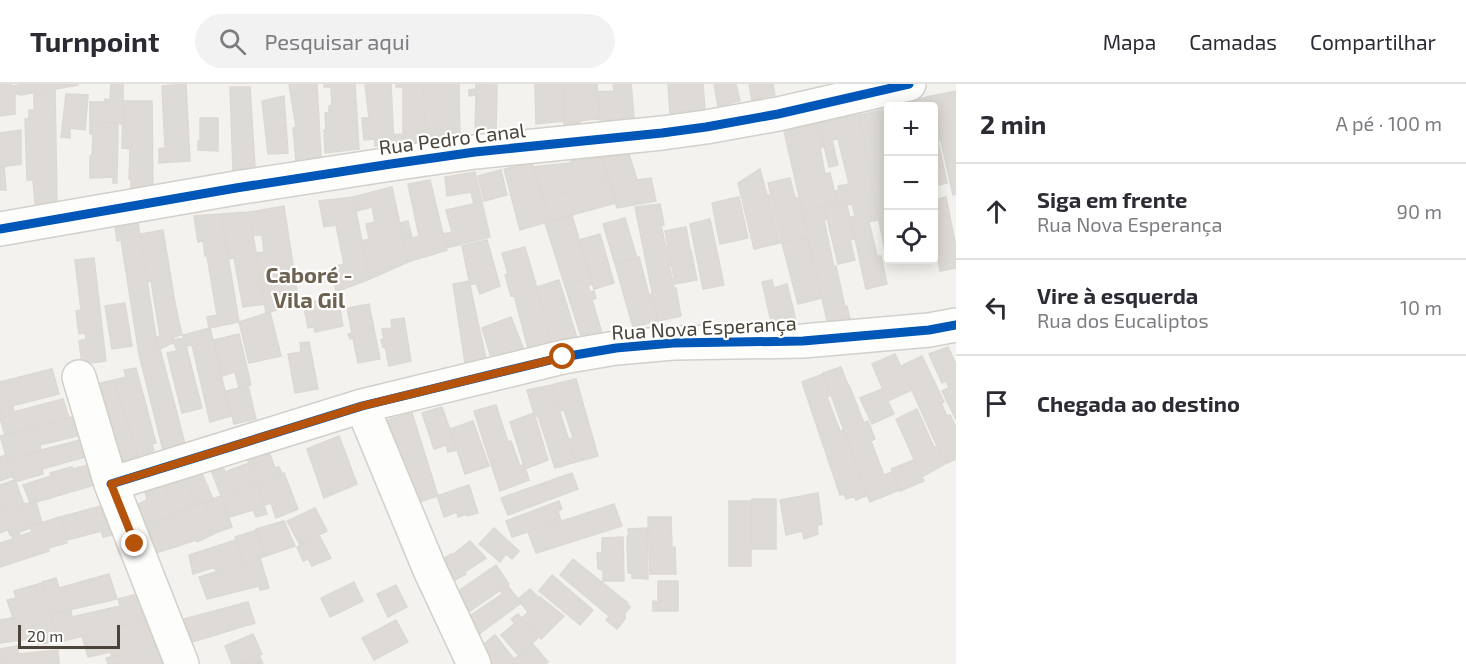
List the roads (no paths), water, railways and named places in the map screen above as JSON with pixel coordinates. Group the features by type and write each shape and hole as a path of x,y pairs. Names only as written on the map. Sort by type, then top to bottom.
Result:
{"street":[{"name":"Rua Pedro Canal","path":"0,229 237,188 475,152 706,127 796,110 909,84"},
{"name":"Rua Nova Esperança","path":"111,484 362,406 563,357 616,348 672,343 803,341 929,330 956,325"},
{"path":"79,376 111,484 182,664"},
{"path":"362,406 430,570 474,664"}],"district":[{"name":"Caboré - Vila Gil","path":"309,286"}]}
